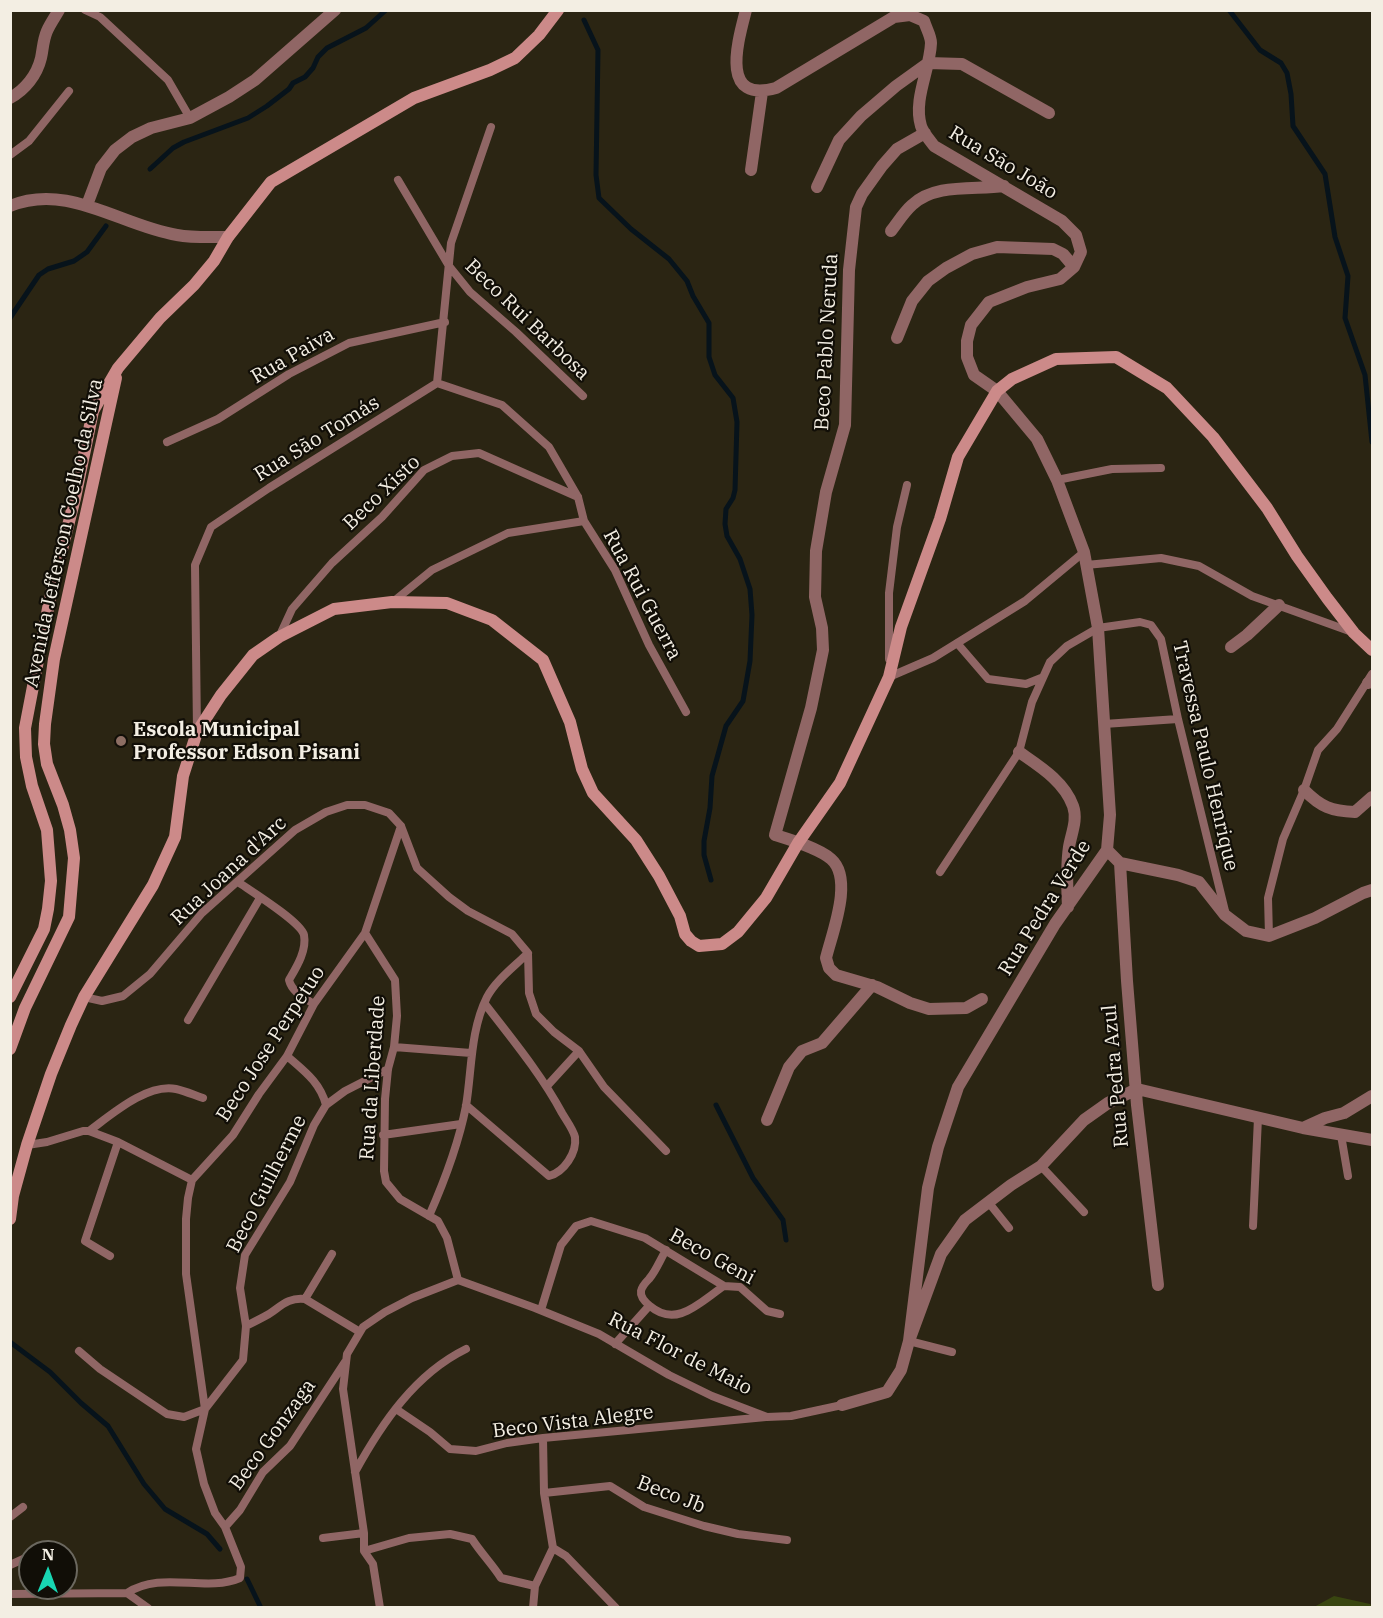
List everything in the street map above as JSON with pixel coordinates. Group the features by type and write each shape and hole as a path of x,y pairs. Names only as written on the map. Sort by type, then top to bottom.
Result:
{"street":[{"path":"14,92 34,76 48,30 59,10"},
{"path":"87,205 101,168 115,150 132,137 151,128 190,118 255,80 335,10"},
{"name":"Avenida Jefferson Coelho da Silva","path":"10,997 44,929 48,909 51,881 47,830 32,786 26,757 25,728 51,593 75,498 93,411 118,368 160,318 194,285 214,261 228,237 271,182 414,98 490,70 515,58 539,35 558,10"},
{"path":"746,10 736,46 736,63 739,78 750,90 762,92 751,170"},
{"name":"Rua São João","path":"762,92 776,88 894,17 910,15 924,21 931,41 921,95 921,126 925,133 934,146 1062,221 1076,235 1081,252 1074,267"},
{"path":"817,187 839,140 861,116 896,86 928,63 962,64 1049,113"},
{"name":"Beco Pablo Neruda","path":"798,843 775,835 811,708 823,650 822,628 815,597 816,551 826,492 845,425 849,270 856,207 862,194 897,149 925,133"},
{"path":"891,231 913,203 933,193 955,188 983,189 1004,186"},
{"path":"10,206 23,200 48,199 87,205 175,235 228,237"},
{"path":"897,338 912,301 928,281 972,254 997,247 1053,249 1063,254 1074,267 1060,279 1027,287 989,302 971,325 967,341 967,357 974,375 997,391"},
{"path":"10,1219 13,1196 27,1145 51,1074 84,996 153,885 175,837 183,776 197,732 221,695 252,656 279,637 334,609 392,602 447,603 492,620 543,660 570,722 582,769 593,794 636,840 659,876 680,916 685,934 699,946 722,944 738,932 766,898 798,843 840,783 889,677 902,627 940,519 958,457 997,391 1012,379 1056,359 1116,357 1167,388 1213,437 1267,508 1297,556 1354,633 1372,650"},
{"name":"Avenida Jefferson Coelho da Silva","path":"10,1049 25,1008 69,917 74,858 65,813 47,764 44,744 45,724 54,659 118,368"},
{"name":"Rua Pedra Verde","path":"909,1341 928,1188 938,1146 958,1088 1055,924 1107,850 1110,815 1098,628 1085,559 1058,480 1037,439 997,391"},
{"path":"1231,647 1279,605"},
{"path":"1019,752 1060,784 1074,807 1074,825 1066,876 1068,907"},
{"path":"1304,790 1316,802 1334,811 1355,812 1372,797"},
{"path":"798,843 830,859 838,868 842,890 826,958 829,968 836,975 872,985 910,1003 929,1009 966,1008 982,999"},
{"path":"1107,850 1120,863 1178,875 1199,882 1225,915 1246,931 1269,936 1315,918 1372,890"},
{"name":"Rua Pedra Azul","path":"1120,863 1138,1117 1158,1286"},
{"path":"767,1120 789,1066 802,1052 822,1043 872,985"},
{"path":"1137,1089 1303,1128 1372,1140"},
{"name":"Rua Flor de Maio","path":"842,1405 887,1392 901,1370 909,1341 941,1254 965,1220 1011,1185 1041,1166 1084,1120 1108,1103 1137,1089"},
{"path":"1303,1128 1325,1118 1344,1113 1372,1096"}],"lane":[{"path":"85,10 100,17 168,80 190,118"},
{"path":"10,155 29,141 69,91"},
{"path":"491,127 452,243 437,383 502,405 549,447 578,497 584,521"},
{"name":"Beco Rui Barbosa","path":"398,180 450,266 470,292 583,396"},
{"name":"Rua Paiva","path":"166,442 218,419 289,374 349,343 445,322"},
{"name":"Rua São Tomás","path":"197,732 195,566 211,527 278,482 437,383"},
{"name":"Beco Xisto","path":"279,637 292,609 332,563 382,517 424,470 452,456 479,453 578,497"},
{"path":"1058,480 1113,469 1161,468"},
{"path":"907,486 897,528 889,593 889,677 933,658 1025,601 1085,559 1161,558 1199,566 1252,596 1354,633"},
{"name":"Rua Rui Guerra","path":"392,602 432,570 508,533 584,521 615,570 649,645 686,712"},
{"name":"Travessa Paulo Henrique","path":"1098,628 1140,622 1151,625 1161,639 1225,915"},
{"path":"940,873 1019,752 1032,702 1050,662 1067,646 1098,628"},
{"path":"957,643 988,679 1026,684 1041,678"},
{"path":"1269,936 1268,898 1283,838 1318,750 1337,729 1371,680"},
{"path":"1104,724 1178,719"},
{"name":"Rua Joana d'Arc","path":"84,996 102,1001 123,996 150,974 202,913 295,830 326,812 348,805 365,805 389,813 401,826"},
{"path":"365,933 401,826"},
{"path":"401,826 417,868 468,911 512,933 528,953 529,993 536,1014 554,1032 579,1051 604,1087 666,1151"},
{"path":"238,882 296,923 304,934 304,948 289,980 290,986 295,991 314,1004"},
{"path":"188,1020 260,898"},
{"name":"Beco Jose Perpetuo","path":"192,1180 233,1135 287,1056 314,1004 365,933"},
{"name":"Rua da Liberdade","path":"365,933 395,980 397,1016 394,1047 388,1070 383,1135 386,1182 400,1199 438,1221 447,1238 458,1280"},
{"path":"429,1216 461,1124 466,1105 471,1053 487,998 500,980 528,953"},
{"path":"466,1105 549,1176 556,1174 571,1156 575,1147 574,1135 548,1086 485,1004"},
{"path":"394,1047 471,1053"},
{"path":"548,1086 579,1051"},
{"path":"287,1056 315,1081 323,1094 326,1105"},
{"name":"Beco Guilherme","path":"205,1409 243,1360 246,1326 240,1288 245,1255 290,1182 314,1125 326,1105 345,1091 388,1070"},
{"path":"89,1131 147,1092 174,1088 203,1098"},
{"path":"1253,1226 1258,1118"},
{"path":"383,1135 461,1124"},
{"path":"10,1594 127,1593 138,1586 162,1582 230,1582 240,1578 241,1567 225,1527 215,1513 204,1484 196,1449 205,1409 186,1274 186,1219 192,1180 118,1142 89,1131 27,1145"},
{"path":"1341,1135 1348,1176"},
{"path":"110,1256 85,1241 118,1142"},
{"path":"1041,1166 1084,1212"},
{"path":"990,1203 1009,1228"},
{"name":"Beco Geni","path":"541,1310 561,1245 576,1226 591,1221 645,1239 724,1286 740,1287 767,1311 780,1314"},
{"path":"666,1251 654,1274 642,1287 642,1298 649,1306 663,1315 673,1316 686,1312 724,1286"},
{"path":"305,1299 332,1254"},
{"path":"380,1608 373,1564 364,1551 364,1533 343,1389 347,1354 363,1327 385,1312 458,1280"},
{"name":"Rua Flor de Maio","path":"458,1280 599,1334 669,1375 712,1396 767,1417 791,1416 842,1405"},
{"path":"246,1326 270,1314 286,1301 300,1298 360,1332"},
{"path":"615,1344 649,1306"},
{"path":"909,1341 952,1352"},
{"path":"355,1472 368,1447 421,1378 466,1349"},
{"path":"78,1351 100,1369 167,1414 184,1417 205,1409"},
{"name":"Beco Gonzaga","path":"225,1527 240,1510 263,1472 290,1446 346,1360"},
{"name":"Beco Vista Alegre","path":"396,1409 450,1449 476,1450 543,1438 767,1417"},
{"path":"533,1608 535,1586 553,1548 544,1493 543,1438"},
{"name":"Beco Jb","path":"544,1493 610,1486 644,1507 704,1526 738,1534 787,1540"},
{"path":"10,1517 23,1507"},
{"path":"323,1538 364,1533"},
{"path":"364,1551 409,1538 450,1534 472,1539 501,1578 535,1586"},
{"path":"553,1548 566,1556 616,1608"},
{"path":"127,1593 148,1608"}],"green space":[{"path":"1334,1596 1370,1604 1372,1607 1314,1607"}],"waterway":[{"path":"150,169 173,148 184,142 248,118 267,106 289,89 293,83 305,77 327,48 366,28 386,10"},
{"path":"1229,10 1260,50 1281,63 1287,73 1293,126 1325,174 1335,237 1348,276 1345,318 1365,375 1372,442"},
{"path":"584,20 598,50 596,175 599,198 631,229 669,259 687,281 709,323 709,357 715,375 733,398 737,422 735,490 726,509 725,524 727,536 740,559 750,589 752,615 750,661 743,701 726,726 712,776 710,808 704,841 704,855 711,880"},
{"path":"10,318 39,275 48,269 74,261 87,252 106,226"},
{"path":"716,1105 753,1178 783,1220 786,1240"},
{"path":"10,1342 50,1372 108,1426 144,1484 165,1509 207,1534 220,1549"},
{"path":"247,1579 261,1608"}],"place":[{"name":"Escola Municipal Professor Edson Pisani","path":"121,741"}]}
